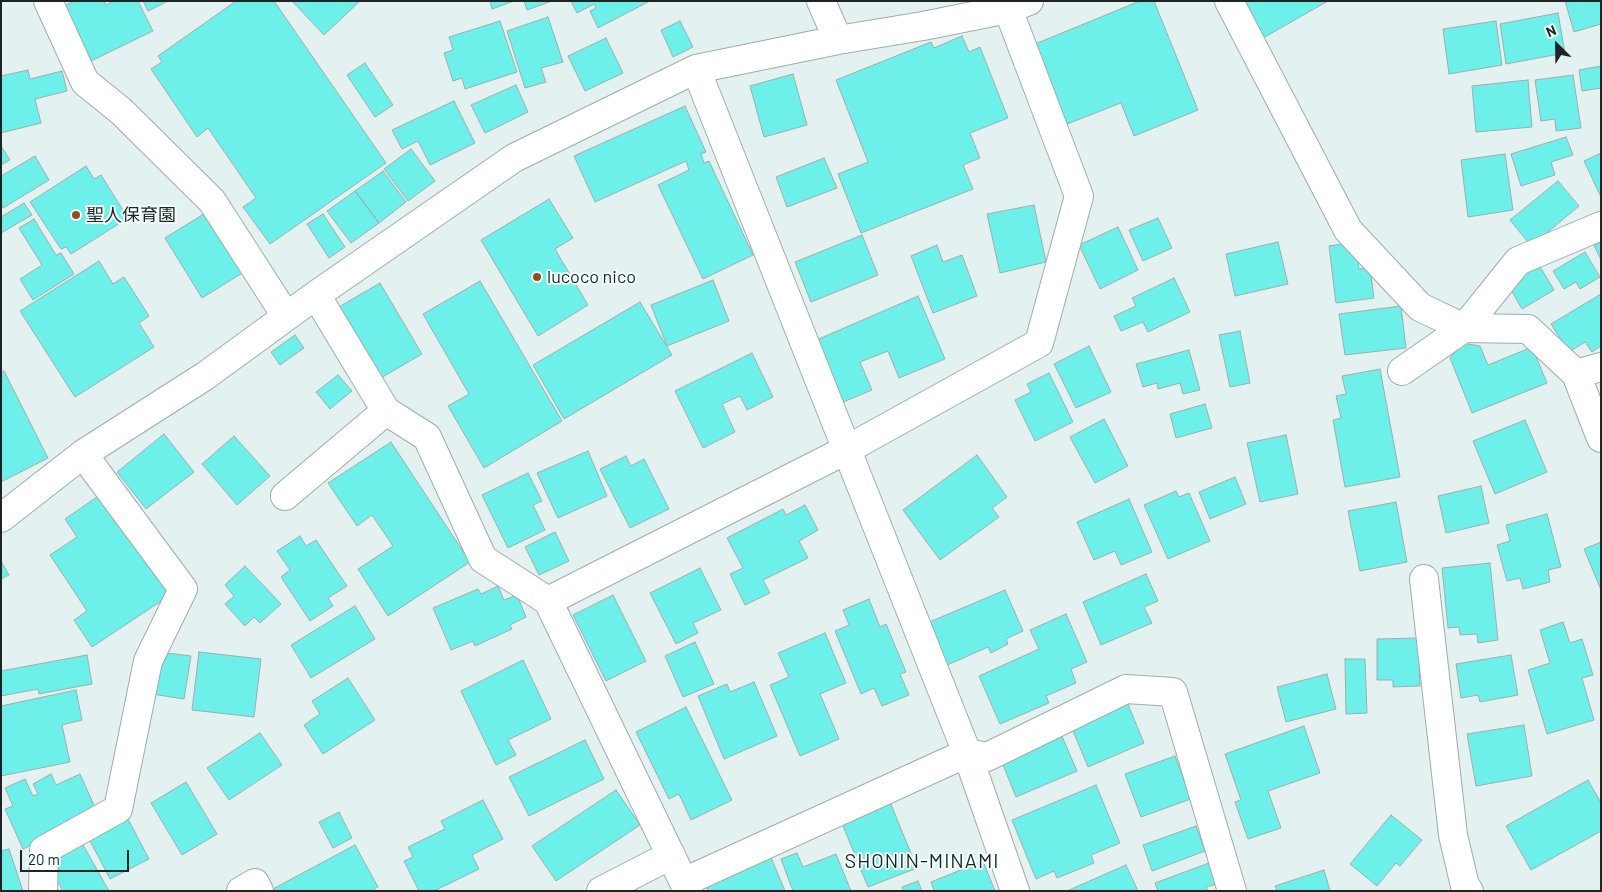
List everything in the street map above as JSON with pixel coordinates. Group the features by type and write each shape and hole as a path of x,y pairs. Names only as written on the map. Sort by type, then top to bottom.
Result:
{"street":[{"path":"48,1 85,82 121,111 212,201 286,316"},
{"path":"820,1 838,40"},
{"path":"1229,1 1348,230 1420,307 1464,328 1528,329 1588,370 1601,438"},
{"path":"1,518 83,454 205,376 286,316 514,158 696,68 838,40 924,26 1018,5 1079,196 1039,343 846,450 548,601"},
{"path":"696,68 967,753 1015,891"},
{"path":"1402,370 1464,328 1518,261 1601,226"},
{"path":"316,295 386,412 427,437 483,559 548,601 686,886 967,753 987,757 1126,689 1173,692 1232,891"},
{"path":"285,496 386,412"},
{"path":"43,891 44,850 118,809 148,661 183,589 83,454"},
{"path":"1424,578 1453,835 1465,886 1469,891"},
{"path":"601,891 671,855"},
{"path":"242,891 255,884 259,891"}],"building":[{"path":"74,1 104,1 106,5 114,1 138,1 153,31 91,61 64,6"},
{"path":"143,1 168,1 148,11"},
{"path":"236,1 274,1 386,163 270,244 243,207 256,198 208,128 197,137 151,69 162,62 158,56"},
{"path":"292,1 360,1 324,35"},
{"path":"490,1 514,1 492,9"},
{"path":"524,1 552,1 527,10"},
{"path":"571,1 650,1 598,28 590,11 596,8 594,4 577,13"},
{"path":"1140,1 1154,1 1198,110 1134,136 1121,103 1067,124 1035,44"},
{"path":"1243,1 1328,1 1263,38"},
{"path":"1565,1 1601,1 1601,24 1574,32"},
{"path":"1558,13 1565,53 1506,64 1500,24"},
{"path":"548,17 563,62 541,68 546,82 525,88 507,31"},
{"path":"500,21 517,72 465,89 462,78 453,81 444,53 453,50 449,37"},
{"path":"680,21 693,47 673,57 661,30"},
{"path":"1496,21 1502,65 1449,74 1443,29"},
{"path":"962,36 969,52 980,47 1008,118 970,133 980,158 963,165 973,189 861,233 838,174 868,162 836,80 931,42 934,48"},
{"path":"606,38 623,73 585,91 568,56"},
{"path":"365,63 393,105 375,117 347,75"},
{"path":"1601,66 1601,88 1582,91 1579,70"},
{"path":"28,70 30,79 62,71 67,91 35,99 41,123 1,133 1,76"},
{"path":"793,74 807,125 764,137 750,86"},
{"path":"1573,75 1581,128 1556,131 1555,119 1541,121 1535,80"},
{"path":"1528,80 1532,127 1476,132 1472,86"},
{"path":"516,85 528,112 485,133 471,105"},
{"path":"454,101 475,143 430,165 418,141 402,149 392,130"},
{"path":"685,106 706,152 701,154 704,163 709,161 753,255 703,279 658,185 689,170 686,161 595,202 574,156"},
{"path":"1566,137 1573,155 1551,162 1555,175 1521,186 1511,154"},
{"path":"1,146 10,160 1,165"},
{"path":"411,149 435,181 408,201 384,169"},
{"path":"1601,153 1601,197 1584,161"},
{"path":"1505,154 1513,210 1468,217 1461,160"},
{"path":"35,156 49,180 3,208 1,204 1,176"},
{"path":"824,158 837,188 787,207 776,177"},
{"path":"86,166 94,179 101,175 128,218 71,254 66,247 61,249 30,202"},
{"path":"383,171 406,202 379,223 355,191"},
{"path":"1558,181 1579,206 1531,246 1510,220"},
{"path":"355,191 379,223 351,243 327,211"},
{"name":"lucoco nico","path":"549,199 573,238 555,249 588,305 538,336 481,240"},
{"path":"24,203 32,215 1,233 1,217"},
{"path":"1034,205 1046,262 1000,273 987,214"},
{"path":"207,212 244,272 202,298 165,238"},
{"path":"323,214 345,247 329,258 307,224"},
{"path":"1158,218 1172,248 1143,261 1129,230"},
{"path":"34,219 56,255 61,253 74,274 33,300 20,279 42,265 19,228"},
{"path":"1118,227 1138,270 1100,289 1079,245"},
{"path":"862,235 878,275 811,302 795,262"},
{"path":"1278,242 1288,284 1235,296 1226,254"},
{"path":"1601,242 1601,260 1594,245"},
{"path":"1349,243 1350,253 1357,252 1359,269 1370,268 1374,298 1336,303 1329,246"},
{"path":"937,245 943,262 962,255 977,296 933,313 911,256"},
{"path":"1585,252 1600,277 1580,289 1576,282 1564,289 1553,271"},
{"path":"99,261 113,284 124,277 149,316 139,323 154,347 75,397 20,311"},
{"path":"1539,265 1554,290 1522,309 1507,283"},
{"path":"1174,278 1190,312 1148,332 1143,322 1121,331 1114,316 1136,306 1132,298"},
{"path":"713,280 729,321 667,346 651,305"},
{"path":"480,281 562,421 484,468 448,406 469,394 423,314"},
{"path":"380,283 422,354 374,382 332,311"},
{"path":"1601,294 1601,346 1592,352 1585,342 1569,352 1551,324"},
{"path":"918,296 945,359 899,378 888,351 860,362 872,390 841,403 814,341"},
{"path":"640,302 672,355 564,419 533,365"},
{"path":"1401,306 1406,348 1345,355 1339,314"},
{"path":"1240,331 1250,383 1230,387 1219,335"},
{"path":"295,335 304,348 280,365 271,352"},
{"path":"1462,343 1480,346 1488,365 1532,347 1547,383 1472,413 1450,358"},
{"path":"1089,346 1111,392 1076,408 1054,364"},
{"path":"1189,350 1200,390 1183,394 1180,383 1158,389 1157,383 1143,387 1136,364"},
{"path":"752,353 773,397 747,410 740,396 722,404 735,432 703,448 675,391"},
{"path":"1380,369 1400,477 1345,487 1333,420 1341,418 1336,396 1346,394 1342,376"},
{"path":"4,371 48,458 1,482 1,373"},
{"path":"1049,373 1073,422 1035,441 1015,400 1031,392 1027,384"},
{"path":"338,375 352,391 330,409 316,392"},
{"path":"1205,404 1212,428 1176,438 1170,414"},
{"path":"1104,419 1128,466 1095,483 1070,437"},
{"path":"1525,420 1547,472 1495,494 1473,441"},
{"path":"164,434 194,472 146,509 117,472"},
{"path":"1286,435 1298,494 1260,502 1247,443"},
{"path":"234,436 270,476 237,505 202,464"},
{"path":"391,442 470,562 388,616 358,569 393,546 372,515 357,526 328,483"},
{"path":"588,451 607,496 558,518 537,473"},
{"path":"977,455 1007,497 992,508 999,517 940,560 903,510"},
{"path":"626,456 631,466 644,459 669,509 630,528 600,469"},
{"path":"528,473 542,501 533,505 545,530 508,548 482,495"},
{"path":"1235,477 1246,504 1210,519 1199,492"},
{"path":"1481,486 1489,523 1446,533 1438,496"},
{"path":"107,490 175,592 92,647 74,620 87,611 50,555 77,537 65,519"},
{"path":"1176,491 1179,497 1189,493 1210,541 1168,559 1144,505"},
{"path":"1129,499 1152,552 1121,565 1115,551 1094,560 1077,522"},
{"path":"1396,502 1407,562 1360,571 1348,511"},
{"path":"805,505 818,530 799,541 808,558 763,580 770,593 745,605 730,574 743,568 727,538 783,509 786,515"},
{"path":"1547,514 1561,567 1548,570 1550,582 1523,589 1520,578 1507,581 1497,545 1510,541 1506,525"},
{"path":"555,532 569,561 539,575 525,547"},
{"path":"300,536 306,546 316,540 347,586 328,598 333,606 310,621 281,577 290,570 277,551"},
{"path":"1601,542 1601,590 1584,549"},
{"path":"1,561 9,575 1,579"},
{"path":"1490,563 1498,640 1478,643 1477,634 1460,635 1459,627 1448,628 1442,568"},
{"path":"245,566 281,604 260,623 254,617 245,626 225,604 234,596 225,585"},
{"path":"700,568 721,610 693,623 698,633 676,644 650,593"},
{"path":"1146,574 1158,601 1144,607 1152,623 1101,645 1083,602"},
{"path":"498,586 504,600 517,595 526,617 510,625 512,629 475,646 473,641 451,650 433,608 478,589 481,594"},
{"path":"1005,590 1023,631 1006,639 1008,644 991,653 988,647 945,666 927,623"},
{"path":"613,595 646,661 606,681 573,615"},
{"path":"869,599 880,627 886,624 906,672 900,674 909,695 882,706 874,688 861,694 835,631 849,625 843,610"},
{"path":"355,606 375,639 311,678 291,645"},
{"path":"1066,614 1087,662 1071,669 1076,683 1046,696 1049,703 1000,724 979,676 1039,649 1030,630"},
{"path":"1563,622 1570,643 1582,639 1593,675 1582,678 1594,720 1547,734 1528,670 1550,663 1540,630"},
{"path":"825,633 846,683 820,694 839,739 800,756 770,685 789,677 778,653"},
{"path":"1418,638 1420,686 1393,687 1393,680 1377,680 1377,639"},
{"path":"695,642 714,684 683,697 665,656"},
{"path":"159,652 191,656 184,699 152,694"},
{"path":"199,652 261,659 254,717 192,710"},
{"path":"87,655 92,684 39,694 38,689 1,696 1,671"},
{"path":"1511,655 1518,695 1480,702 1478,695 1461,698 1456,664"},
{"path":"1345,659 1365,659 1367,713 1346,714"},
{"path":"523,660 551,719 508,740 516,755 496,765 461,691"},
{"path":"1327,674 1336,709 1286,722 1277,687"},
{"path":"348,678 375,720 323,754 304,725 320,714 312,701"},
{"path":"754,682 777,736 724,759 698,696 727,684 730,692"},
{"path":"76,690 82,720 62,725 70,762 1,776 1,706"},
{"path":"1127,702 1144,743 1088,767 1071,726"},
{"path":"686,707 732,800 691,820 679,794 669,799 636,732"},
{"path":"1524,725 1532,776 1476,786 1467,734"},
{"path":"1304,726 1320,773 1268,791 1281,828 1248,839 1235,802 1241,800 1225,754"},
{"path":"260,733 282,765 229,800 207,768"},
{"path":"1061,734 1077,771 1016,797 1001,760"},
{"path":"585,740 604,779 529,816 509,777"},
{"path":"1175,756 1191,799 1141,817 1125,774"},
{"path":"51,774 56,785 80,774 98,814 23,849 5,809 13,806 5,788 25,779 33,796 38,794 33,784"},
{"path":"1588,780 1601,803 1601,831 1531,870 1506,826"},
{"path":"186,782 217,834 182,855 151,803"},
{"path":"1096,785 1120,843 1091,855 1094,863 1057,878 1054,871 1036,879 1012,820"},
{"path":"616,790 640,825 556,881 532,846"},
{"path":"483,800 503,839 472,855 479,869 434,891 419,891 404,861 413,857 408,847 445,829 441,821"},
{"path":"890,802 917,868 868,887 841,821"},
{"path":"339,812 352,838 333,848 319,822"},
{"path":"1391,815 1422,840 1400,866 1396,863 1377,886 1350,864"},
{"path":"128,819 149,859 110,879 89,839"},
{"path":"1196,826 1205,851 1152,871 1143,845"},
{"path":"82,843 109,891 63,891 47,862"},
{"path":"355,845 378,887 371,891 269,891"},
{"path":"9,849 23,891 1,891 1,851"},
{"path":"797,853 803,867 836,854 851,891 793,891 781,859"},
{"path":"770,855 785,891 708,891 705,882"},
{"path":"983,861 995,891 934,891 931,882"},
{"path":"1209,863 1217,884 1206,887 1208,891 1158,891 1155,883"},
{"path":"1126,865 1138,891 1069,891 1069,890"},
{"path":"1324,870 1330,891 1277,891 1275,886"},
{"path":"918,881 922,891 903,891 902,887"}],"place":[{"name":"聖人保育園","path":"76,215"},
{"name":"lucoco nico","path":"537,277"}],"district":[{"name":"SHONIN-MINAMI","path":"922,861"}]}
